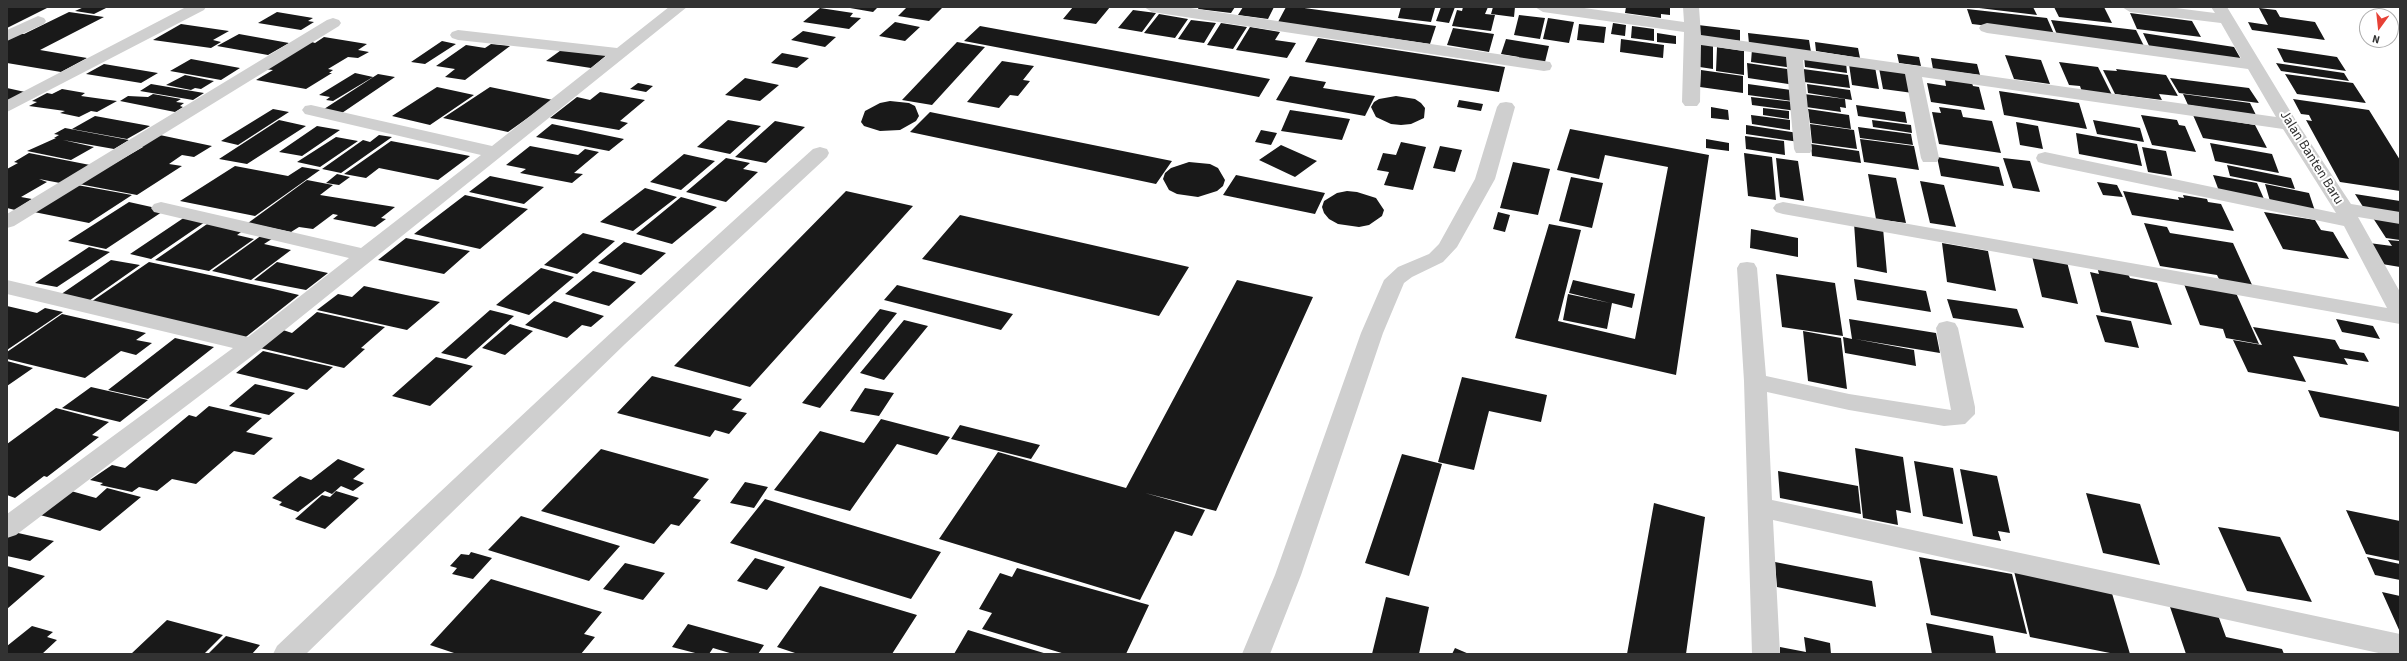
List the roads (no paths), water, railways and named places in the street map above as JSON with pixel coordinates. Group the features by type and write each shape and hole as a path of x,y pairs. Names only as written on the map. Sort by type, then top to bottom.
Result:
{"street":[{"path":"7,107 198,7"},
{"path":"7,528 252,345 363,255 679,7"},
{"path":"1152,7 1544,66"},
{"path":"1543,7 1693,33 1794,53 2289,124"},
{"path":"1691,7 1693,33 1691,102"},
{"path":"2130,7 2222,13"},
{"name":"Jalan Banten Baru","path":"2222,13 2347,216 2400,311"},
{"path":"7,36 38,21"},
{"path":"7,222 333,23"},
{"path":"1987,28 2255,65"},
{"path":"458,35 620,53"},
{"path":"1794,53 1803,149"},
{"path":"1912,70 1930,158"},
{"path":"1256,654 1288,575 1372,333 1395,280 1405,272 1436,258 1447,247 1485,179 1506,107"},
{"path":"311,110 494,152"},
{"path":"287,654 506,442 696,265 820,153"},
{"path":"2045,158 2347,216 2400,218"},
{"path":"160,208 363,255"},
{"path":"1783,208 2400,317"},
{"path":"1747,268 1755,381 1766,654"},
{"path":"7,287 252,345"},
{"path":"1755,381 1849,402 1944,418 1957,418 1963,414 1963,407 1947,328"},
{"path":"1760,507 2400,646"}]}
